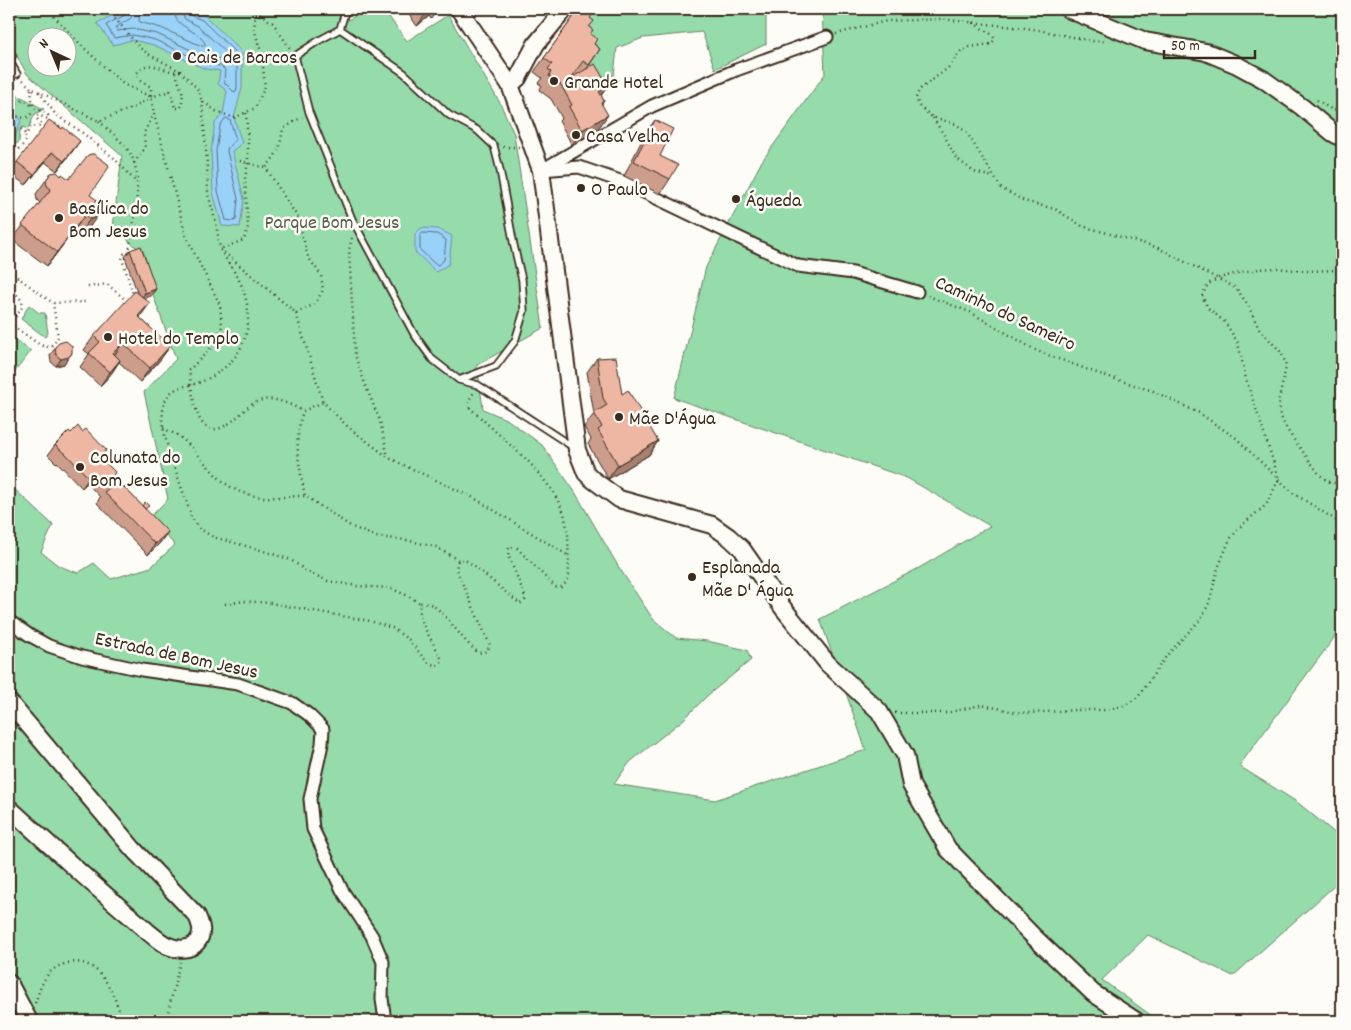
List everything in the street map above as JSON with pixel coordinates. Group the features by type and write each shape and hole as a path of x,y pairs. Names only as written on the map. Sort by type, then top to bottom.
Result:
{"main road":[{"path":"459,9 510,85 540,170 577,450 586,473 619,499 712,525 742,549 783,608 828,664 878,711 905,755 911,785 948,850 1033,936 1093,993 1136,1021"},
{"path":"510,85 518,78 536,44 565,9"},
{"path":"1068,9 1145,41 1206,52 1235,64 1263,79 1342,138"},
{"path":"9,702 133,849 197,916 201,927 201,937 189,948 176,948 165,944 123,910 9,808"},
{"path":"9,983 29,1021"}],"street":[{"path":"540,170 568,156 606,131 652,106 736,70 827,37"},
{"name":"Caminho do Sameiro","path":"540,170 578,167 623,182 798,266 853,273 917,292"},
{"name":"Estrada de Bom Jesus","path":"9,622 49,646 82,656 142,670 238,684 292,703 309,715 323,729 322,744 310,799 313,829 342,890 372,936 383,962 382,999 385,1021"}],"lane":[{"path":"346,9 340,29 295,56 309,112 356,227 414,334 432,359 459,380 478,385 577,450"},
{"path":"340,29 404,73 449,116 477,130 494,146 522,280 524,311 515,341 496,366 459,380"},
{"path":"9,60 17,74"}],"path":[{"path":"47,9 84,48 123,84 151,97"},
{"path":"112,9 113,16 132,40 150,55 180,71 197,88 202,101 208,194 216,223 220,249 240,282 249,313 248,332 231,362 203,381 177,387 166,398 162,411 163,428 191,517 200,528 213,537 290,560 308,572 328,580 357,586 390,588 420,603 430,604 437,609 471,648 479,653 487,651 490,645 456,569 458,560"},
{"path":"251,9 273,23 295,56"},
{"path":"202,101 223,114 234,118 255,108 265,87 262,55 254,28 256,12"},
{"path":"827,37 886,21 942,19 1033,29 1092,41 1110,41"},
{"path":"973,22 992,34 995,39 991,44 970,47 961,51 948,68 919,90 916,98 919,106 932,116 956,124 967,132 1001,188 1024,202 1055,209 1082,226 1156,247 1236,288 1242,295 1260,329 1281,352 1284,359 1286,366 1279,398 1280,414 1285,426 1320,475 1327,481 1342,485"},
{"path":"180,71 175,72 154,65 140,68 136,73 138,80 152,87 151,97 154,114 186,236 220,305 222,326 217,342 189,370 198,416 204,426 212,430 222,428 234,420 246,408 260,400 274,400 289,404 303,411"},
{"path":"99,121 135,107 151,97 170,91 175,108 182,108 183,94 175,72"},
{"path":"9,96 17,98 12,110 17,117 23,119 29,117 33,112 31,107 28,102 21,100 16,104 14,110 16,116 23,118 29,116 31,107 31,88 38,90 99,121 131,154 137,171 137,198 129,252 124,254 122,258 136,302"},
{"path":"38,90 56,115 114,158 137,183"},
{"path":"31,107 48,115 51,126 53,122 69,134"},
{"path":"220,249 244,240 248,227 245,177 248,163 246,112"},
{"path":"266,168 279,150 283,129 309,112"},
{"path":"134,163 144,148 144,133 154,114"},
{"path":"9,148 16,150 26,143 26,135 32,126 44,127 36,119 38,116 48,119"},
{"path":"932,116 956,158 974,172 994,177"},
{"path":"20,128 26,135"},
{"path":"494,146 532,148"},
{"path":"240,161 266,168 298,218 308,257 321,275 323,290 315,304 296,313"},
{"path":"356,227 349,250 355,355 380,421 388,458"},
{"path":"220,249 296,313 323,402 348,427 388,458 474,498 569,556"},
{"path":"878,711 946,713 981,705 1014,712 1030,713 1104,710 1124,706 1138,697 1167,655 1201,619 1209,602 1218,568 1230,539 1242,525 1266,505 1279,479 1246,379 1238,343 1225,322 1208,308 1202,296 1208,284 1219,278 1259,269 1342,270"},
{"path":"9,271 53,303 87,302"},
{"path":"9,281 14,275"},
{"path":"88,287 107,284 123,299 132,304"},
{"path":"9,288 21,298 23,304 20,312 9,323 40,345 48,348 54,344 58,337 53,303"},
{"name":"Caminho do Sameiro","path":"917,292 970,312 1037,351 1153,391 1200,413 1236,438 1293,493 1342,524"},
{"path":"163,428 178,436 206,466 227,484 245,494 265,498 304,496 352,527 378,537 406,540 436,547 458,560 465,560 472,564 520,604 525,600 525,596 508,555 509,547 517,548 556,587 561,587 569,577 568,533 564,513 553,491 530,463 470,408 469,400 475,391 480,389 489,393"},
{"path":"304,496 296,442 298,427 303,411 323,402"},
{"path":"225,604 244,601 270,603 370,621 392,628 410,640 427,662 434,665 440,664 442,660 419,613 420,603"},
{"path":"166,1021 183,948"},
{"path":"35,1003 46,975 60,965 78,961 90,965 102,976 114,996 121,1016 126,1021"}],"green space":[{"name":"Parque Bom Jesus","path":"9,9 341,9 341,24 367,9 383,9 407,41 448,15 500,103 514,134 543,328 477,365 483,409 508,420 542,445 575,492 618,566 653,619 676,638 707,641 747,650 751,660 708,695 684,719 630,762 614,784 715,800 866,750 820,619 919,568 990,526 907,478 674,398 706,267 762,161 825,74 822,9 1342,9 1342,627 1239,766 1297,802 1342,839 1342,879 1233,976 1148,935 1102,980 1159,1021 9,1021 9,484 53,525 41,552 59,566 78,573 94,563 111,579 151,567 175,545 149,518 168,499 144,392 176,359 136,247 113,227 122,156 32,78 78,78 78,28 28,28 27,74 9,42"},
{"path":"578,9 766,9 766,44 715,69 702,32 643,38 617,48 614,75 604,77 594,83 590,63 584,59 575,14"},
{"path":"12,95 25,99 44,109 35,114 28,129 22,127 19,142 9,146 9,143 13,142 9,135 9,97"},
{"path":"29,305 39,313 45,313 48,333 45,337 21,319"},
{"path":"14,339 31,351 13,374 9,371 9,345"}],"water":[{"path":"126,9 188,9 205,16 242,52 242,88 234,118 242,143 232,151 244,199 240,227 222,226 213,192 211,151 215,123 223,114 227,91 218,84 220,71 205,69 154,45 132,40 113,45 97,23"},
{"path":"9,115 18,115 21,121 13,142 9,143"},
{"path":"421,228 438,229 452,236 449,264 436,272 415,252 415,234"}],"building":[{"name":"Grande Hotel","path":"579,9 591,9 589,11 593,14 590,18 594,21 589,27 593,30 590,34 597,39 594,44 600,49 589,65 583,61 571,78 595,64 608,86 599,91 604,101 601,103 608,115 582,130 569,107 572,105 561,85 549,76 551,72 548,69 552,64 544,58"},
{"path":"9,40 17,56 9,61"},
{"path":"49,120 62,129 63,127 80,141 64,161 52,152 34,175 17,162"},
{"path":"655,120 673,129 660,156 678,165 670,179 634,161"},
{"name":"Basílica do Bom Jesus","path":"94,154 108,164 109,167 90,195 97,200 95,202 100,205 101,211 95,218 90,219 85,215 57,252 22,225 51,189 47,186 46,180 51,173 57,172 69,179 88,155"},
{"path":"141,246 156,289 145,293 130,250"},
{"path":"135,291 150,303 138,316 170,346 150,368 123,343 113,353 120,360 110,372 89,353 100,342 94,336"},
{"path":"66,341 72,346 72,353 69,357 61,359 56,355 55,347 59,343"},
{"path":"616,357 622,394 628,390 658,441 618,465 598,430 602,427 594,413 607,405 603,398 597,358"},
{"path":"78,426 82,432 86,429 106,450 103,454 108,459 105,462 115,472 113,476 168,532 155,544 104,492 109,488 94,473 89,478 55,445 69,431 71,433"},
{"path":"145,502 149,506 145,509 142,506"}],"place":[{"name":"Cais de Barcos","path":"177,56"},
{"name":"Grande Hotel","path":"554,81"},
{"name":"Casa Velha","path":"576,135"},
{"name":"O Paulo","path":"581,188"},
{"name":"Águeda","path":"736,199"},
{"name":"Basílica do Bom Jesus","path":"59,218"},
{"name":"Hotel do Templo","path":"108,337"},
{"name":"Mãe D'Água","path":"619,417"},
{"name":"Colunata do Bom Jesus","path":"80,467"},
{"name":"Esplanada Mãe D' Água","path":"692,577"}]}
